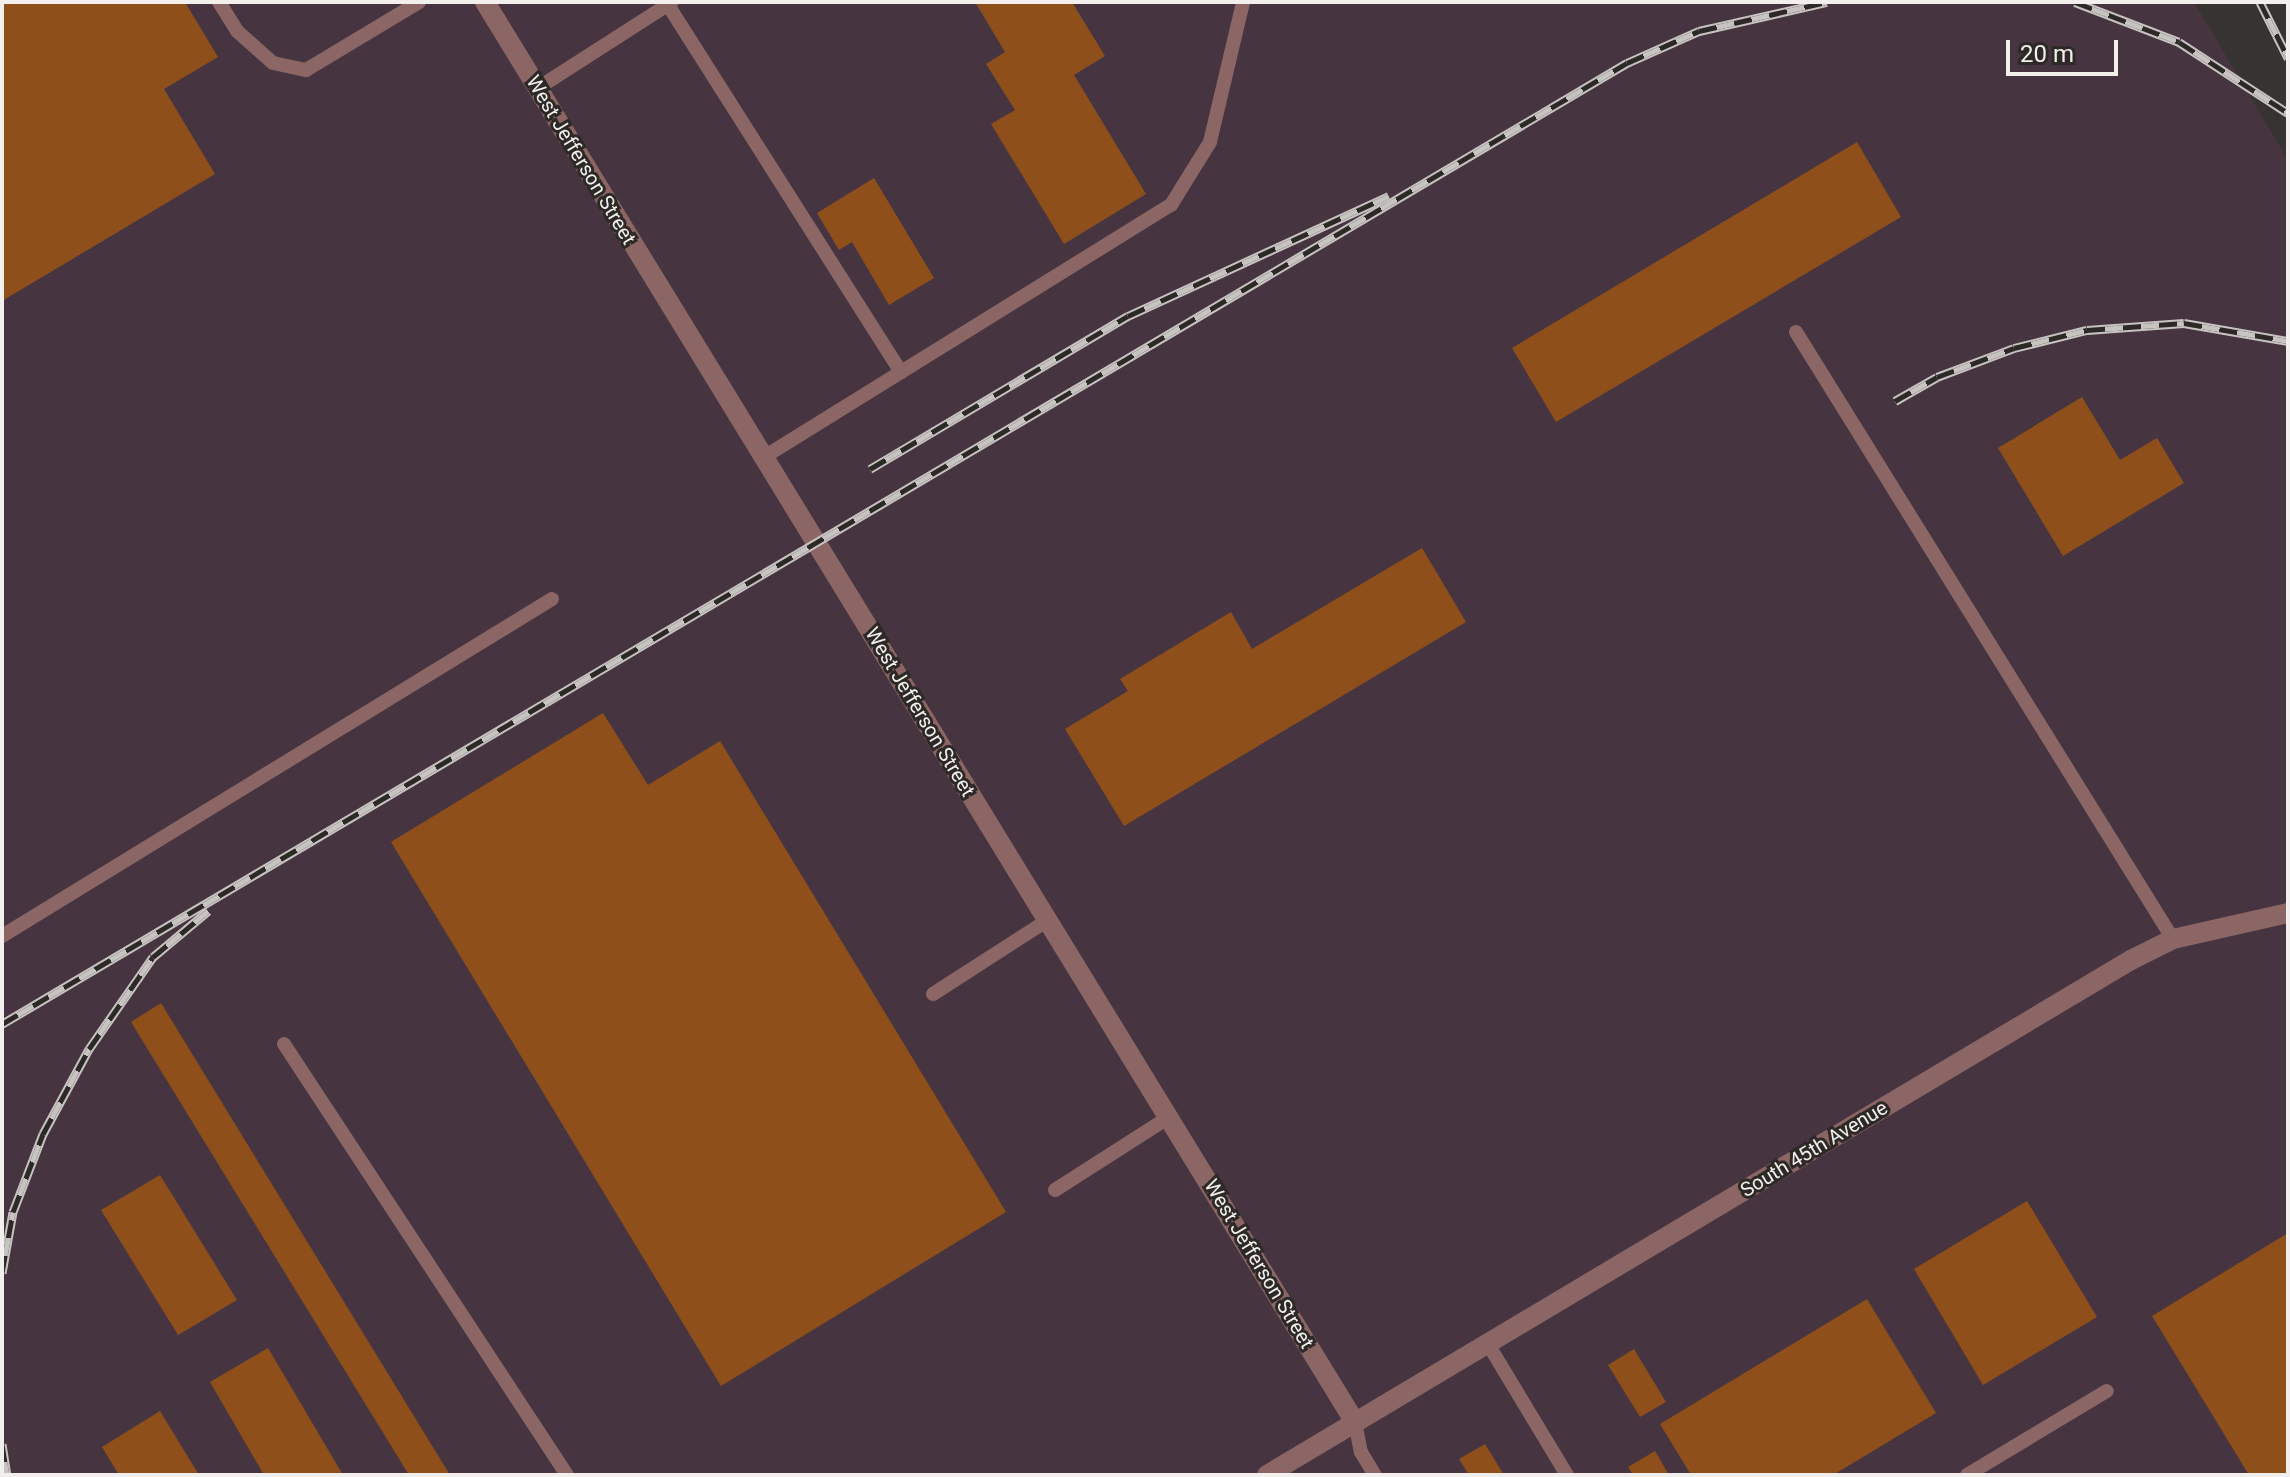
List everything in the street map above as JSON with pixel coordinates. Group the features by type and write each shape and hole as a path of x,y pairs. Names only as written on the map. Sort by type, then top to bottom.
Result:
{"street":[{"name":"West Jefferson Street","path":"485,2 1355,1422"},
{"name":"South 45th Avenue","path":"1267,1475 2173,939 2288,913"}],"lane":[{"path":"219,2 237,31 273,63 306,70 419,2"},
{"path":"764,457 1171,205 1210,142 1243,2"},
{"path":"538,88 670,3 901,372"},
{"path":"1796,332 2173,939"},
{"path":"2,936 552,599"},
{"path":"933,994 1048,920"},
{"path":"284,1044 567,1475"},
{"path":"1055,1190 1169,1117"},
{"path":"1488,1344 1567,1475"},
{"path":"1967,1475 2107,1391"},
{"path":"1355,1422 1361,1452 1375,1475"}],"shaded area":[{"path":"2,2 2194,2 2288,160 2288,1475 2,1475"}],"building":[{"path":"2,2 185,2 218,57 164,89 215,174 2,301"},
{"path":"975,2 1072,2 1105,56 1074,75 1146,194 1064,244 991,124 1015,110 986,64 1005,52"},
{"path":"1857,142 1901,217 1556,422 1512,348"},
{"path":"874,178 934,278 889,305 852,242 839,250 817,213"},
{"path":"2082,397 2120,460 2157,438 2184,483 2063,556 1998,448"},
{"path":"1422,548 1466,622 1124,826 1065,729 1128,691 1120,679 1231,612 1252,649"},
{"path":"603,713 648,785 720,741 1006,1212 721,1386 391,842"},
{"path":"161,1003 450,1475 409,1475 131,1022"},
{"path":"160,1175 237,1300 178,1335 101,1210"},
{"path":"2027,1201 2097,1317 1983,1385 1914,1269"},
{"path":"2288,1233 2288,1475 2249,1475 2152,1316"},
{"path":"1867,1299 1936,1413 1833,1475 1691,1475 1660,1424"},
{"path":"268,1348 343,1475 264,1475 210,1382"},
{"path":"1634,1349 1666,1402 1640,1417 1608,1365"},
{"path":"160,1411 199,1475 119,1475 102,1447"},
{"path":"1485,1444 1504,1475 1469,1475 1459,1459"},
{"path":"1655,1451 1669,1475 1633,1475 1628,1467"}],"railway":[{"path":"2,1024 1627,63 1699,31 1827,2"},
{"path":"2075,2 2179,42 2288,113"},
{"path":"2260,2 2288,58"},
{"path":"870,469 1128,316 1389,196"},
{"path":"1895,401 1937,377 2014,348 2087,330 2184,323 2288,341"},
{"path":"2,1273 13,1212 43,1134 89,1049 153,957 208,911"},
{"path":"2,1444 7,1475"}]}
